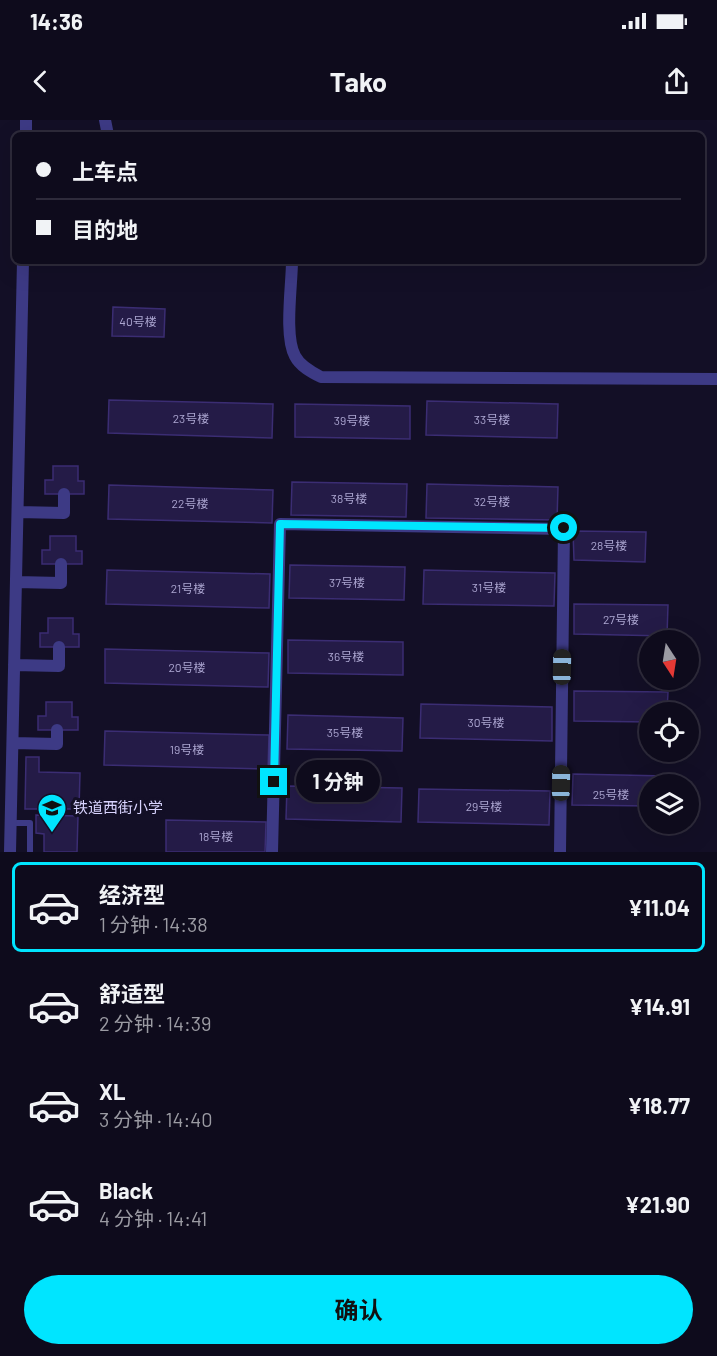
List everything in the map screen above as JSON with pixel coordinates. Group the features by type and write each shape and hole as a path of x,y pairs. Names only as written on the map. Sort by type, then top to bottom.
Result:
{"street":[{"path":"9,852 23,264"},
{"path":"292,264 291,335 294,356 305,368 321,377 717,379"},
{"path":"18,512 64,513 64,494"},
{"path":"272,852 280,524 564,528 560,852"},
{"path":"16,582 62,583 62,564"},
{"path":"14,665 59,666 59,646"},
{"path":"13,743 57,744 57,730"}],"lane":[{"path":"10,823 30,823 30,852"}],"building":[{"path":"113,307 165,309 164,337 112,336"},
{"path":"109,400 273,404 272,438 108,433"},
{"path":"427,401 558,404 557,438 426,435"},
{"path":"295,404 410,406 410,439 295,437"},
{"path":"53,466 78,466 78,481 84,481 84,494 45,494 45,480 53,480"},
{"path":"292,482 407,484 406,517 291,515"},
{"path":"427,484 558,487 557,520 426,518"},
{"path":"109,485 273,490 272,523 108,519"},
{"path":"573,531 646,532 645,562 574,560"},
{"path":"50,536 76,536 76,551 82,551 82,564 42,564 42,550 50,550"},
{"path":"290,565 405,567 404,600 289,598"},
{"path":"107,570 270,574 269,608 106,604"},
{"path":"424,570 555,573 554,606 423,604"},
{"path":"574,604 668,605 667,630 639,630 639,635 574,634"},
{"path":"48,618 73,618 73,634 79,634 79,647 40,647 40,633 48,633"},
{"path":"288,640 403,642 403,675 288,673"},
{"path":"105,649 269,653 268,687 105,683"},
{"path":"574,691 668,692 668,702 639,702 639,722 574,721"},
{"path":"46,702 72,702 72,717 78,717 78,730 38,730 38,716 46,716"},
{"path":"421,704 552,707 552,741 420,738"},
{"path":"288,715 403,718 402,751 287,749"},
{"path":"105,731 269,735 268,769 104,765"},
{"path":"26,757 39,757 39,772 80,773 79,809 25,809"},
{"path":"573,774 639,775 639,806 572,805"},
{"path":"287,786 402,788 401,822 286,819"},
{"path":"419,789 550,791 549,825 418,822"},
{"name":"铁道西街小学","path":"36,815 78,816 77,852 44,852 44,834 36,833"},
{"path":"166,820 266,822 265,852 166,852"}],"place":[{"name":"铁道西街小学","path":"52,834"}],"route":[{"path":"274,782 280,524 564,528"}]}
